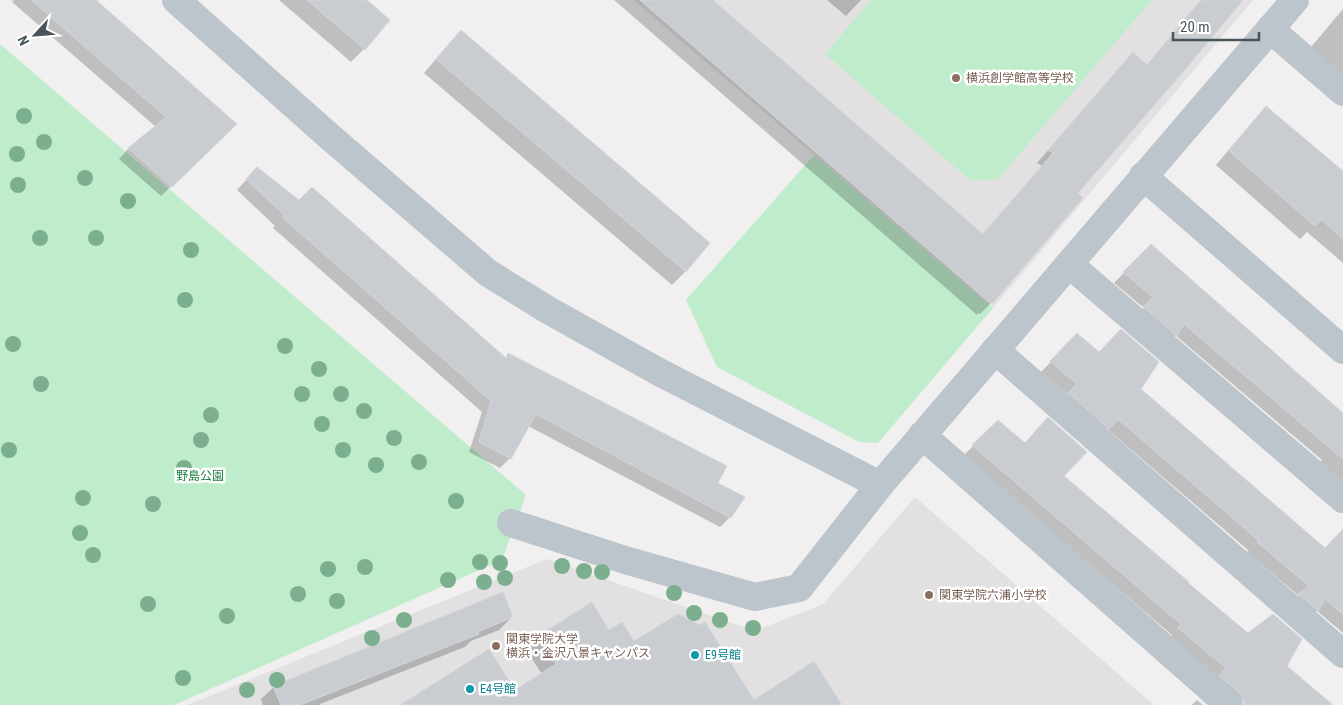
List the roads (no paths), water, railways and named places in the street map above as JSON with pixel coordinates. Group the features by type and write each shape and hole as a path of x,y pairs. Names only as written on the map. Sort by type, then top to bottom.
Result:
{"street":[{"path":"176,0 330,137 488,273 548,310 659,372 880,485"},
{"path":"510,523 625,560 755,597 799,588 922,435 1295,0"},
{"path":"1270,29 1343,92"},
{"path":"1143,176 1343,350"},
{"path":"1068,264 1343,499"},
{"path":"995,350 1343,654"},
{"path":"922,435 1229,705"}],"place":[{"name":"横浜創学館高等学校","path":"956,78"},
{"name":"関東学院六浦小学校","path":"929,595"},
{"name":"関東学院大学 横浜・金沢八景キャンパス","path":"496,646"},
{"name":"E9号館","path":"695,655"},
{"name":"E4号館","path":"470,689"}],"park label":[{"name":"野島公園","path":"200,476"}]}
